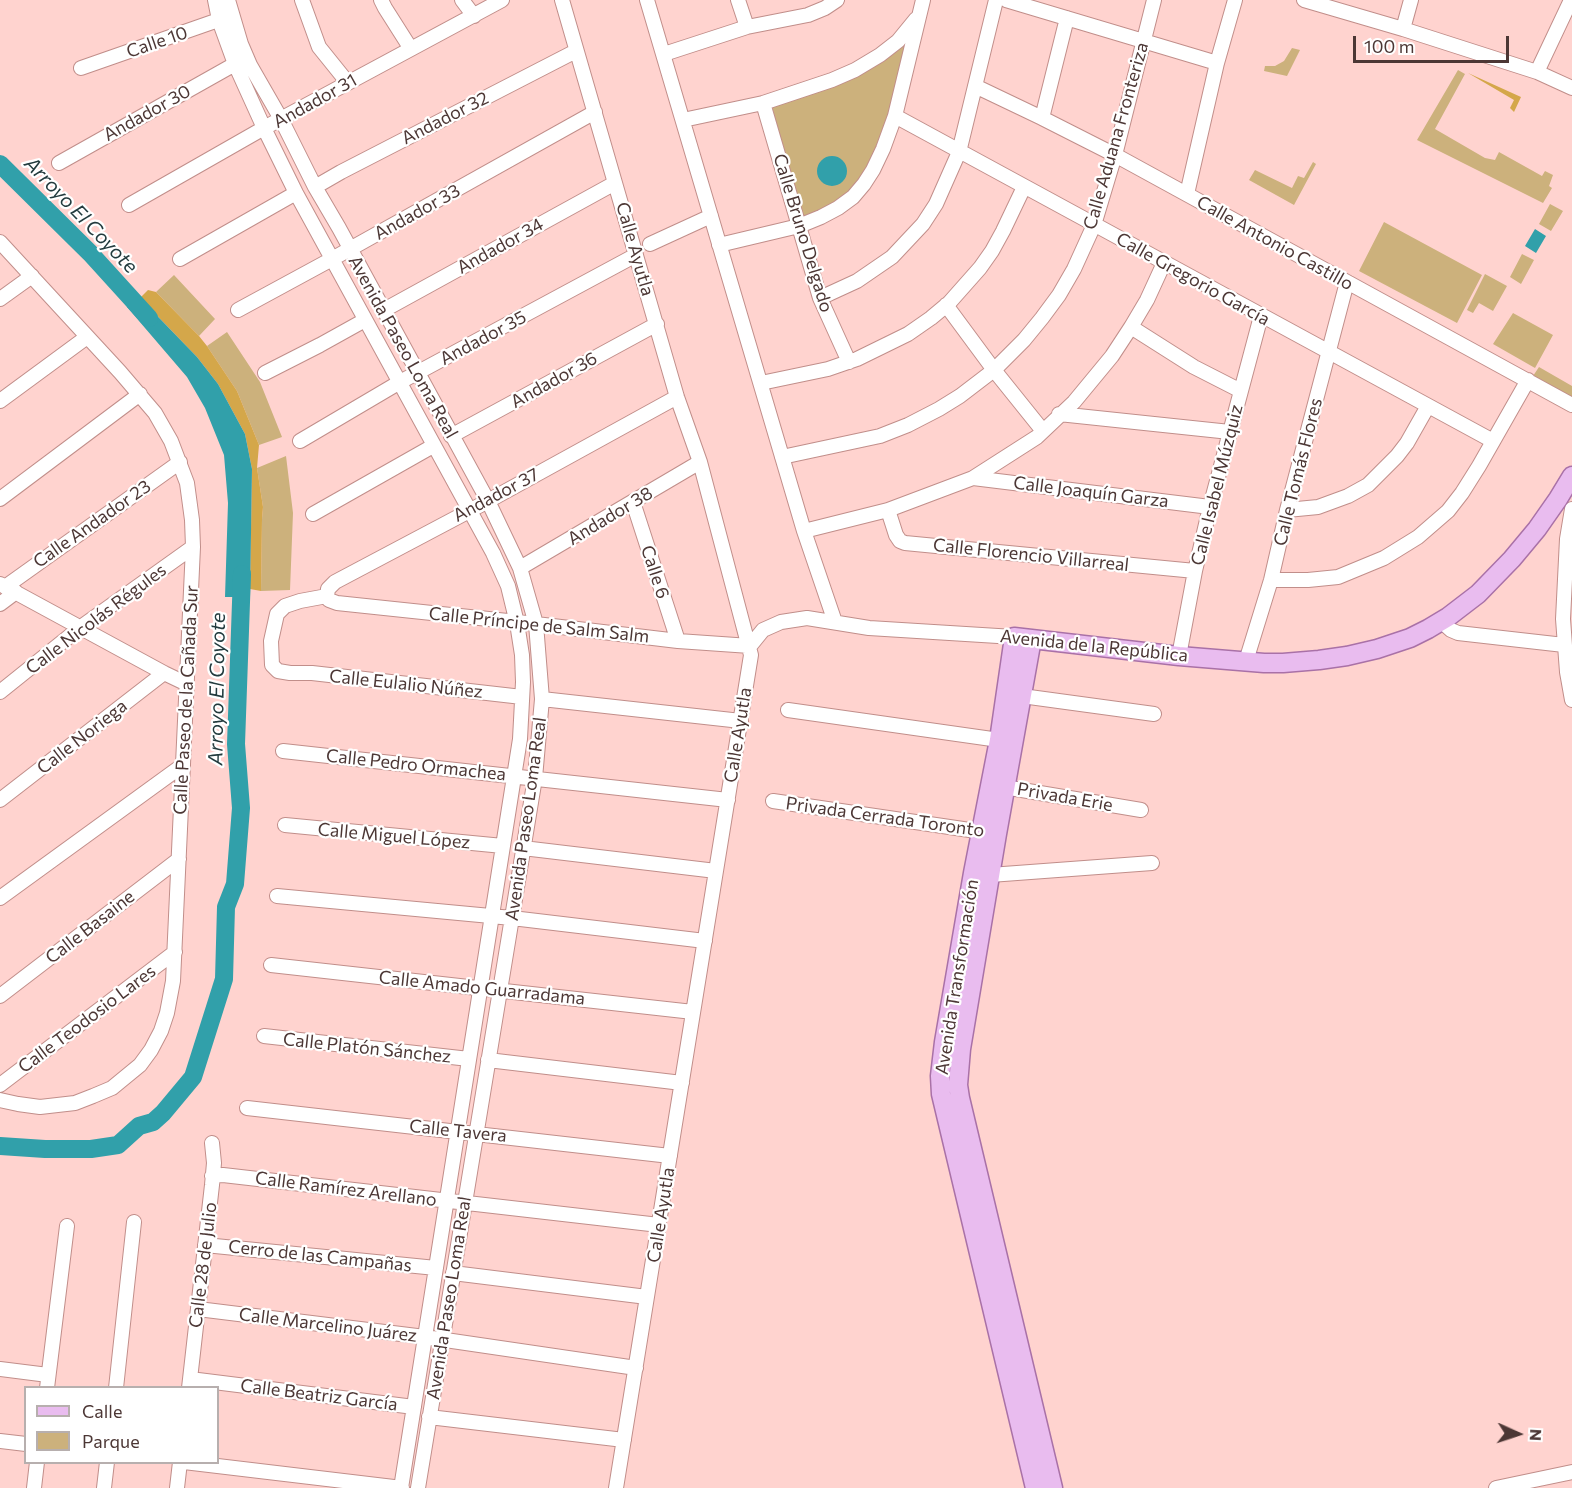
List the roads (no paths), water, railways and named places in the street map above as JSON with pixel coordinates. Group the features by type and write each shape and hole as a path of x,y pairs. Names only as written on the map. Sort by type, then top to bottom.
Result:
{"main road":[{"name":"Avenida de la República","path":"1023,638 1179,656 1283,663 1347,656 1377,649 1410,638 1441,621 1478,594 1512,559 1571,486"},
{"name":"Avenida Transformación","path":"1023,638 1022,696 998,786 965,974 958,1073 959,1133 1027,1417 1035,1488"},
{"name":"Avenida Transformación","path":"998,786 999,740 1023,638"},
{"name":"Avenida Transformación","path":"1027,1417 1053,1488"}],"street":[{"name":"Avenida Paseo Loma Real","path":"214,0 488,501 520,568 536,624 542,699 535,778 417,1488"},
{"name":"Avenida Paseo Loma Real","path":"228,0 225,17 235,64 296,193 493,553 508,586 522,655 520,739 401,1488"},
{"path":"302,0 319,47 348,83"},
{"path":"381,0 411,49"},
{"path":"462,0 474,16"},
{"name":"Andador 31","path":"129,205 264,128 502,0"},
{"name":"Calle Ayutla","path":"562,0 657,324 676,397 700,462 751,655 616,1488"},
{"path":"647,0 804,531 835,622"},
{"path":"738,0 747,27"},
{"path":"664,54 747,27 808,15 837,0"},
{"path":"719,245 799,226 834,210 853,197 873,170 895,116 923,0"},
{"path":"820,298 857,281 892,257 923,224 936,204 959,152 996,0"},
{"path":"1006,0 1217,63"},
{"name":"Calle Aduana Fronteriza","path":"782,457 880,436 908,424 960,396 994,370 1024,340 1059,295 1094,225 1115,155 1154,0"},
{"path":"1187,194 1234,0"},
{"path":"1304,0 1537,72 1572,88"},
{"path":"1403,29 1411,0"},
{"path":"1537,72 1569,1"},
{"path":"683,120 763,103 828,82 855,70 898,41 919,15"},
{"name":"Calle 10","path":"81,68 225,17"},
{"path":"1042,117 1067,18"},
{"name":"Andador 32","path":"315,187 351,166 576,51"},
{"name":"Andador 30","path":"59,163 235,64"},
{"name":"Calle Antonio Castillo","path":"975,87 1042,117 1115,155 1572,405"},
{"name":"Calle Bruno Delgado","path":"763,103 820,298 849,362"},
{"name":"Andador 33","path":"238,310 595,112"},
{"name":"Calle Gregorio García","path":"895,116 1493,441"},
{"name":"Andador 34","path":"384,310 615,183"},
{"path":"761,383 828,369 849,362 908,334 931,318 980,268 992,251 1024,187"},
{"path":"180,259 296,193"},
{"path":"650,244 711,216"},
{"name":"Calle Paseo de la Cañada Sur","path":"0,242 140,394 162,424 187,483 193,547 175,952 170,1000 161,1031 140,1065 112,1088 75,1102 40,1107 0,1100"},
{"name":"Andador 35","path":"300,441 400,382 636,255"},
{"path":"804,531 888,510 973,478 1029,442 1074,402 1112,356 1131,327 1164,263"},
{"path":"0,299 32,276"},
{"name":"Calle Tomás Flores","path":"1245,661 1271,580 1347,282"},
{"path":"946,305 1043,431"},
{"name":"Calle Isabel Múzquiz","path":"1179,656 1210,507 1261,316"},
{"path":"265,373 365,320"},
{"name":"Andador 36","path":"451,436 657,324"},
{"path":"1131,327 1194,367 1241,391"},
{"path":"0,401 87,336"},
{"path":"1271,580 1338,577 1402,549 1433,525 1462,493 1528,380"},
{"path":"0,499 140,394"},
{"name":"Andador 37","path":"328,598 328,589 335,582 676,397"},
{"path":"1287,510 1318,507 1348,496 1368,485 1407,443 1428,406"},
{"path":"1059,414 1230,432"},
{"path":"313,514 433,446"},
{"name":"Calle Andador 23","path":"0,604 7,588 180,462"},
{"name":"Andador 38","path":"520,568 700,462"},
{"name":"Calle Joaquín Garza","path":"973,478 1210,507"},
{"name":"Calle 6","path":"633,502 678,641"},
{"path":"1571,695 1564,645 1564,576 1572,508"},
{"name":"Calle Florencio Villarreal","path":"888,510 896,535 900,541 905,543 1195,571"},
{"name":"Calle Nicolás Régules","path":"0,692 81,627 193,547"},
{"path":"7,588 187,684"},
{"name":"Calle Príncipe de Salm Salm","path":"328,598 338,603 678,641 750,646"},
{"name":"Calle Eulalio Núñez","path":"328,598 300,601 285,606 277,614 270,641 272,665 278,671 522,697"},
{"name":"Avenida de la República","path":"750,646 763,630 781,622 807,618 869,628 1023,638"},
{"path":"1441,621 1458,633 1564,645"},
{"name":"Calle Noriega","path":"0,800 164,673"},
{"path":"1022,696 1154,714"},
{"path":"542,699 741,721"},
{"path":"788,710 999,740"},
{"name":"Calle Pedro Ormachea","path":"283,751 728,800"},
{"path":"0,898 183,765"},
{"name":"Privada Erie","path":"998,786 1141,810"},
{"name":"Privada Cerrada Toronto","path":"773,801 989,832"},
{"name":"Calle Miguel López","path":"285,825 503,846"},
{"path":"523,848 716,871"},
{"name":"Calle Basaine","path":"0,996 179,859"},
{"path":"982,874 1152,864"},
{"path":"277,896 512,918 705,941"},
{"name":"Calle Teodosio Lares","path":"0,1085 175,952"},
{"name":"Calle Amado Guarradama","path":"271,965 693,1012"},
{"name":"Calle Platón Sánchez","path":"264,1036 469,1059"},
{"path":"488,1060 682,1083"},
{"name":"Calle Tavera","path":"247,1108 670,1156"},
{"name":"Calle 28 de Julio","path":"189,1383 213,1176 212,1143"},
{"name":"Calle Ramírez Arellano","path":"213,1176 224,1175 659,1225"},
{"path":"116,1386 134,1222"},
{"path":"0,1370 47,1381 67,1226"},
{"name":"Cerro de las Campañas","path":"205,1245 436,1268"},
{"path":"453,1273 647,1297"},
{"name":"Calle Marcelino Juárez","path":"198,1309 425,1337 636,1368"},
{"name":"Calle Beatriz García","path":"189,1383 217,1386"},
{"name":"Calle Beatriz García","path":"219,1386 414,1407"},
{"path":"429,1417 624,1440"},
{"path":"0,1441 24,1444"},
{"path":"34,1488 37,1464"},
{"path":"104,1488 107,1464"},
{"path":"177,1488 182,1464"},
{"path":"199,1464 401,1488"},
{"path":"1496,1488 1572,1472"}],"water":[{"path":"832,156 838,157 846,165 846,177 838,185 832,186 826,185 818,177 817,171 818,165 826,157"},
{"path":"1535,229 1546,236 1536,253 1525,246"},
{"path":"138,296 197,357 218,384 245,434 252,469 250,597 225,597 228,503 224,455 205,408 187,377 127,307"}],"waterway":[{"name":"Arroyo El Coyote","path":"0,164 90,253 149,318"},
{"name":"Arroyo El Coyote","path":"0,1146 91,1149 118,1145 139,1126 153,1122 163,1113 193,1077 224,979 226,907 235,884 241,808 236,744 242,574"}]}
